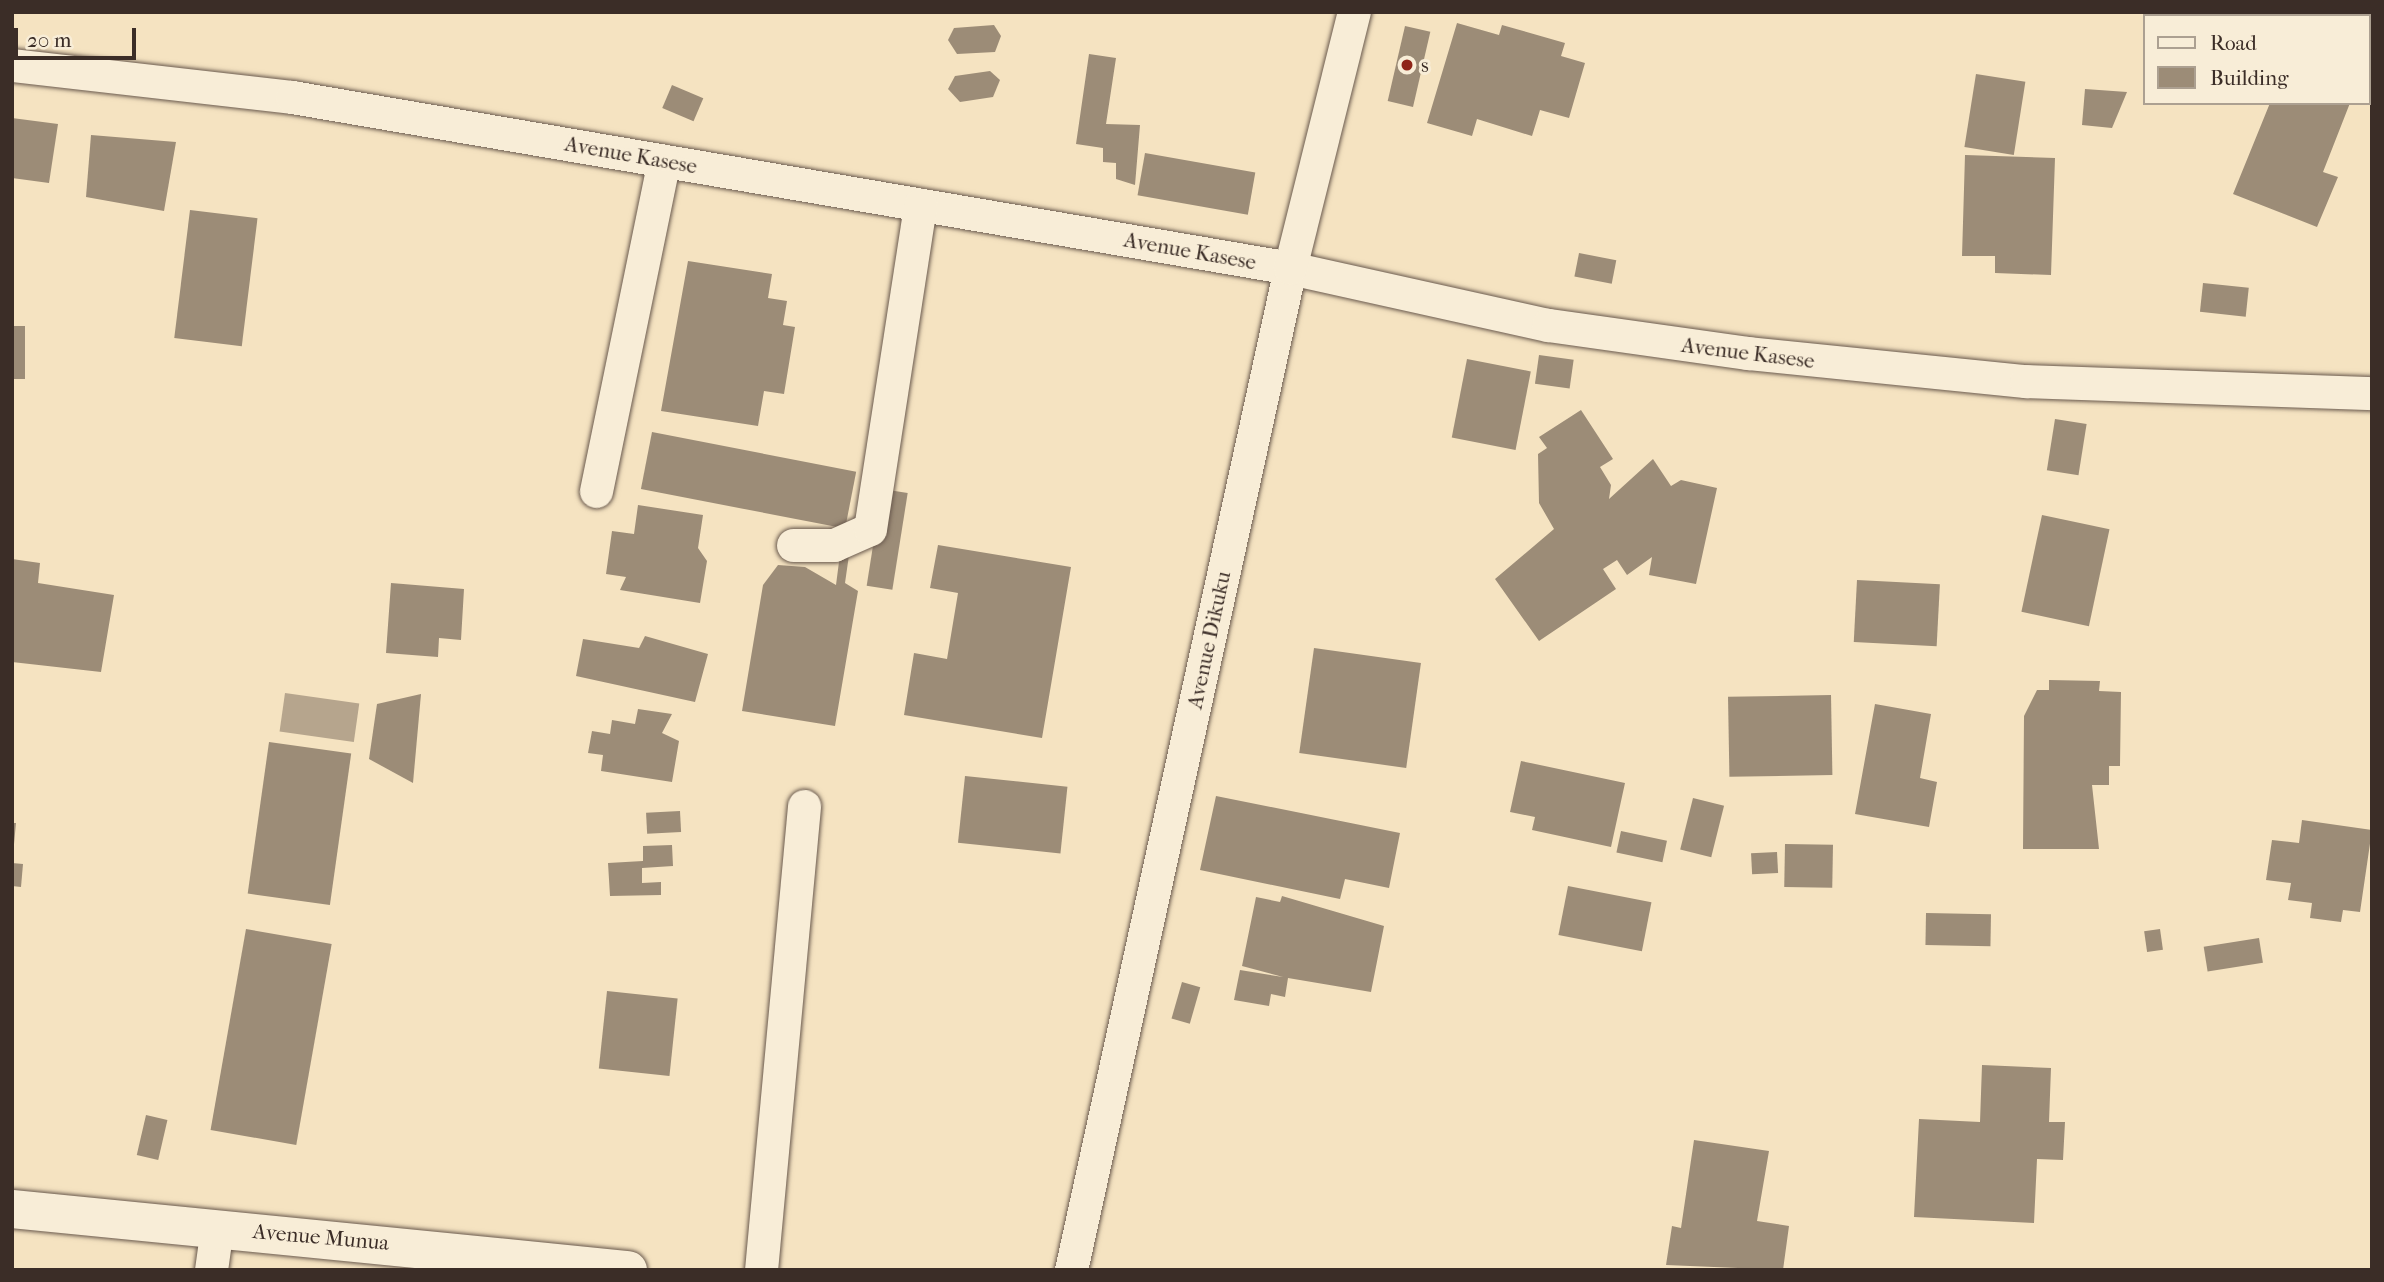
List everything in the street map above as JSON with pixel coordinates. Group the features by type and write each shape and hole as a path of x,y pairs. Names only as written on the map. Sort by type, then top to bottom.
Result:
{"main road":[{"name":"Avenue Munua","path":"12,1209 218,1227 628,1270"}],"street":[{"name":"Avenue Dikuku","path":"1071,1270 1290,268 1354,12"},
{"name":"Avenue Kasese","path":"12,65 292,97 1290,268 1548,326 1857,367 2026,381 2372,393"},
{"path":"596,491 664,161"},
{"path":"793,545 834,545 870,529 920,205"},
{"path":"761,1270 804,806"},
{"path":"211,1270 218,1227"}],"shaded area":[{"path":"285,693 359,703 354,742 280,732"}],"building":[{"path":"1457,23 1499,35 1502,25 1565,43 1561,56 1585,63 1569,118 1540,110 1532,136 1477,119 1472,136 1427,123"},
{"path":"994,25 1001,36 995,52 957,54 948,40 954,28"},
{"name":"s","path":"1405,26 1430,32 1413,107 1388,101"},
{"path":"1089,54 1116,58 1106,124 1140,125 1135,185 1116,179 1116,163 1103,162 1103,148 1076,144"},
{"path":"990,71 1000,80 993,97 960,102 948,89 955,76"},
{"path":"1976,74 2025,82 2014,155 1964,147"},
{"path":"672,85 703,98 694,121 662,108"},
{"path":"2085,89 2127,92 2112,128 2082,125"},
{"path":"2269,105 2349,105 2323,172 2338,177 2317,227 2233,194"},
{"path":"12,118 58,124 49,183 12,178"},
{"path":"91,135 176,142 164,211 86,197"},
{"path":"1145,153 1255,172 1248,215 1138,195"},
{"path":"1965,155 2055,158 2051,275 1995,273 1995,256 1962,256"},
{"path":"190,210 257,218 242,346 174,338"},
{"path":"1579,253 1616,260 1612,284 1574,277"},
{"path":"688,261 772,274 768,298 787,301 783,325 795,327 784,394 764,391 758,426 661,411"},
{"path":"2203,283 2249,288 2246,317 2200,312"},
{"path":"12,326 25,326 25,379 12,379"},
{"path":"1539,355 1574,360 1570,389 1535,384"},
{"path":"1467,359 1531,371 1516,450 1452,438"},
{"path":"1581,410 1613,459 1600,467 1611,485 1609,499 1653,459 1671,486 1681,480 1717,488 1696,584 1649,575 1652,557 1627,575 1617,560 1603,569 1616,589 1539,641 1495,579 1554,529 1539,503 1538,454 1547,448 1539,437"},
{"path":"2055,419 2087,424 2078,475 2047,470"},
{"path":"652,432 856,472 845,529 641,489"},
{"path":"882,489 908,493 892,590 867,586"},
{"path":"638,505 703,515 698,548 707,561 700,603 620,590 626,577 606,574 612,531 634,534"},
{"path":"2042,515 2109,529 2089,626 2021,612"},
{"path":"938,545 1071,567 1042,738 904,715 914,653 947,659 958,593 930,588"},
{"path":"840,554 849,555 845,583 858,591 835,726 742,711 763,585 778,565 805,567 836,585"},
{"path":"12,559 40,563 38,583 114,595 101,672 12,662"},
{"path":"1857,580 1940,584 1937,646 1854,642"},
{"path":"391,583 464,589 461,640 439,638 438,657 386,653"},
{"path":"645,636 708,654 695,702 576,676 583,639 639,648"},
{"path":"1314,648 1421,663 1406,768 1299,753"},
{"path":"2049,680 2100,681 2099,691 2121,692 2120,766 2109,766 2109,785 2092,785 2099,849 2023,849 2024,716 2037,690 2049,690"},
{"path":"421,694 413,783 369,759 377,704"},
{"path":"1831,695 1832,775 1729,777 1728,697"},
{"path":"1875,704 1931,714 1920,778 1937,782 1929,827 1855,814"},
{"path":"638,709 672,714 662,733 679,741 672,782 601,771 603,755 588,753 592,731 610,734 612,720 635,724"},
{"path":"269,742 351,754 330,905 248,894"},
{"path":"1521,761 1625,783 1611,847 1532,830 1535,817 1510,812"},
{"path":"965,776 1067,787 1060,853 958,843"},
{"path":"1216,796 1400,833 1389,888 1345,879 1340,899 1200,870"},
{"path":"1693,798 1724,806 1711,857 1680,849"},
{"path":"680,811 681,832 647,834 646,813"},
{"path":"2302,820 2372,830 2360,912 2343,910 2341,922 2310,918 2312,903 2288,900 2291,883 2266,880 2272,840 2299,843"},
{"path":"12,823 16,823 14,844 12,843"},
{"path":"1621,831 1667,841 1662,862 1616,853"},
{"path":"1785,844 1833,845 1832,888 1784,887"},
{"path":"672,845 673,866 642,868 642,883 661,882 661,895 610,896 608,863 643,861 643,846"},
{"path":"1777,852 1778,873 1752,874 1751,853"},
{"path":"12,863 23,864 21,887 12,886"},
{"path":"1568,886 1651,902 1642,951 1558,935"},
{"path":"1282,896 1384,926 1371,992 1288,978 1285,997 1271,994 1269,1006 1234,1000 1240,970 1283,977 1242,966 1256,897 1280,902"},
{"path":"1926,913 1991,914 1990,946 1925,945"},
{"path":"246,929 332,944 296,1145 211,1130"},
{"path":"2160,929 2163,950 2147,952 2144,931"},
{"path":"2259,938 2263,963 2208,971 2204,947"},
{"path":"1182,982 1200,987 1190,1024 1172,1019"},
{"path":"607,991 678,998 669,1076 599,1069"},
{"path":"1982,1065 2051,1068 2049,1122 2065,1122 2063,1160 2037,1159 2034,1223 1914,1217 1919,1119 1980,1122"},
{"path":"146,1115 167,1120 158,1160 137,1155"},
{"path":"1694,1140 1769,1151 1757,1221 1789,1226 1783,1270 1666,1265 1672,1226 1681,1228"}],"place":[{"name":"s","path":"1407,65"}]}
